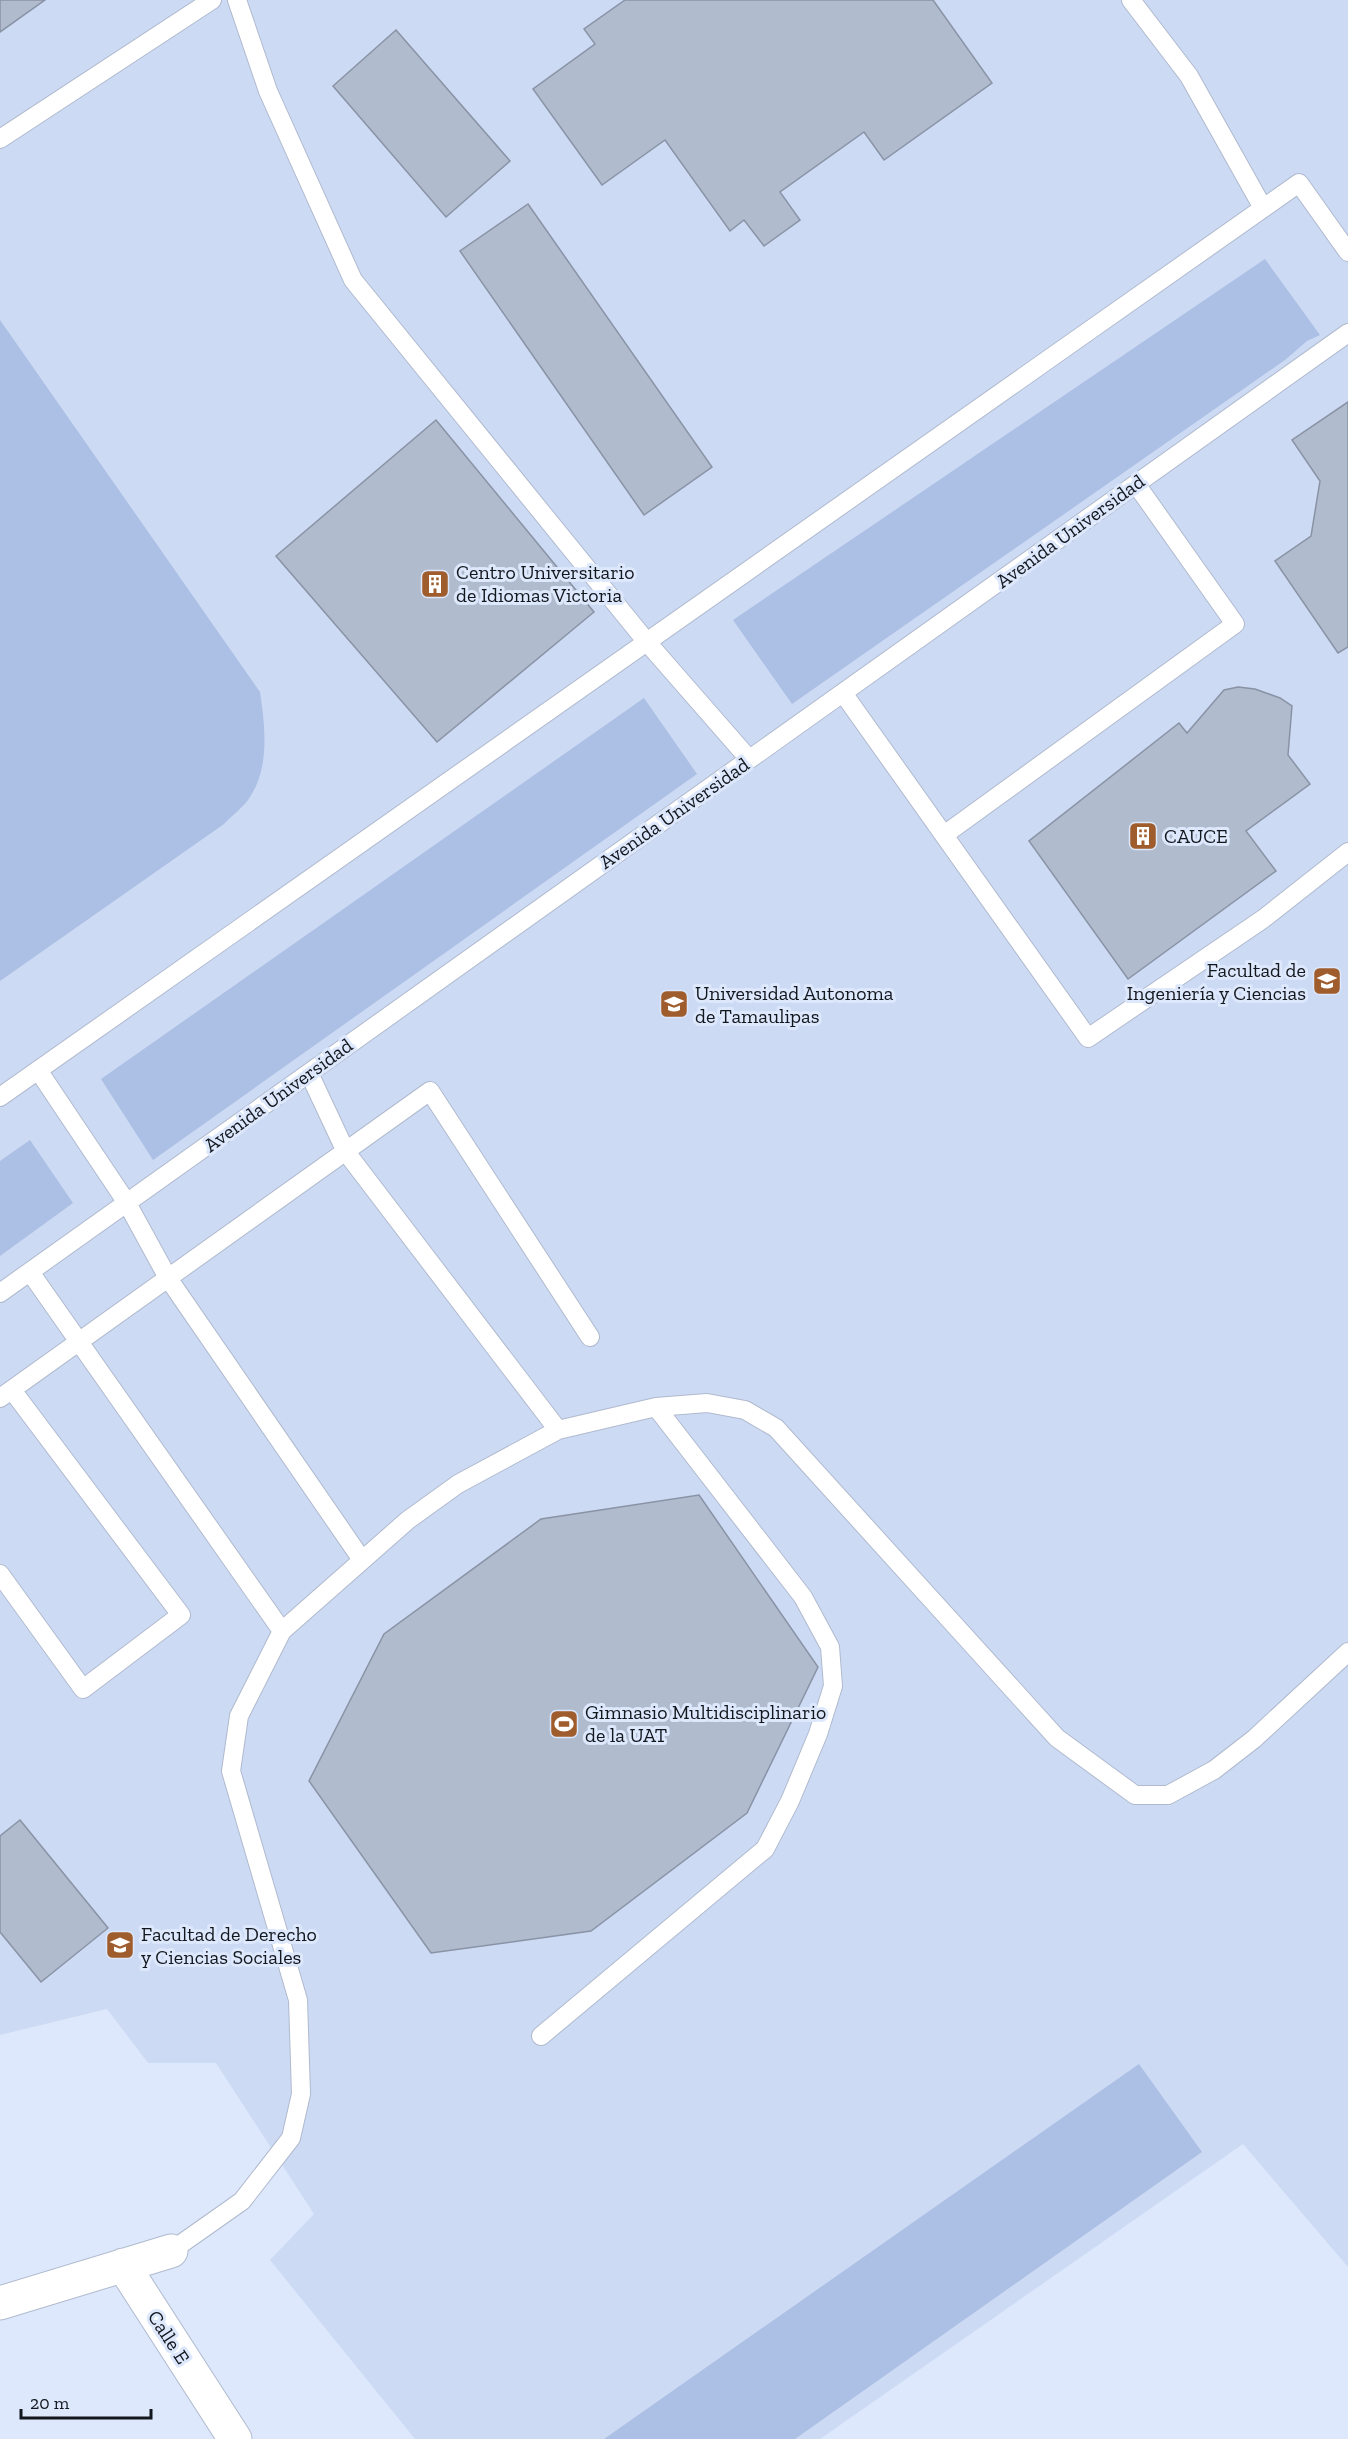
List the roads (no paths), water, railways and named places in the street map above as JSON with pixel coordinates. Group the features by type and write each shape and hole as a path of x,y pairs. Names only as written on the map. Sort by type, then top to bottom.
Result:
{"street":[{"path":"0,2303 171,2251"},
{"name":"Calle E","path":"123,2265 235,2439"}],"lane":[{"path":"0,140 212,0"},
{"path":"237,0 268,91 353,280 646,641 749,759"},
{"path":"1131,0 1189,76 1263,208"},
{"path":"0,1096 1299,183 1348,252"},
{"name":"Avenida Universidad","path":"0,1293 1348,333"},
{"path":"944,835 1235,624 1136,484"},
{"path":"843,693 1088,1038 1263,919 1348,852"},
{"path":"38,1070 127,1203 168,1278 362,1560"},
{"path":"309,1072 346,1152 558,1431"},
{"path":"0,1574 83,1689 181,1615 6,1394 430,1091 590,1337"},
{"path":"30,1272 282,1630"},
{"path":"171,2251 242,2201 291,2138 301,2094 298,2000 231,1771 238,1716 282,1630 408,1520 458,1484 558,1431 656,1407 706,1403 745,1410 776,1428 1057,1738 1135,1795 1168,1795 1214,1770 1254,1739 1348,1652"},
{"path":"541,2036 765,1849 790,1801 818,1734 833,1686 830,1647 803,1597 656,1407"}],"place":[{"name":"Centro Universitario de Idiomas Victoria","path":"435,584"},
{"name":"CAUCE","path":"1143,836"},
{"name":"Facultad de Ingeniería y Ciencias","path":"1327,981"},
{"name":"Universidad Autonoma de Tamaulipas","path":"674,1004"},
{"name":"Gimnasio Multidisciplinario de la UAT","path":"564,1724"},
{"name":"Facultad de Derecho y Ciencias Sociales","path":"120,1945"}]}
